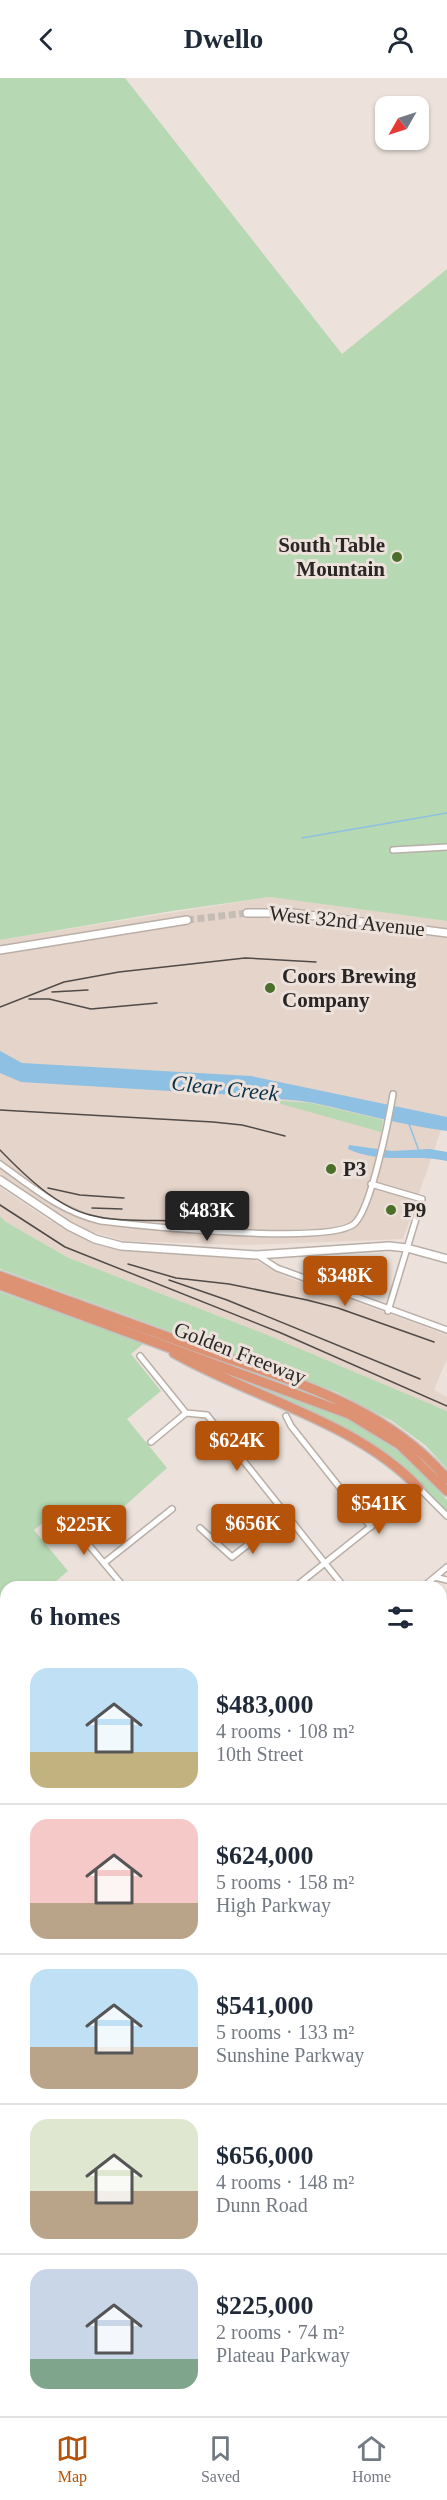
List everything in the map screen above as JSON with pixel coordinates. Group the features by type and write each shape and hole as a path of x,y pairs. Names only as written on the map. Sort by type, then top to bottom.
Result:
{"highway":[{"name":"Golden Freeway","path":"0,1276 293,1382 354,1407 404,1438 447,1479"},
{"name":"Golden Freeway","path":"0,1285 349,1413 400,1445 447,1491"},
{"path":"146,1337 208,1372 292,1407 358,1442 396,1465 419,1488"}],"street":[{"path":"393,850 447,848"},
{"name":"West 32nd Avenue","path":"247,913 292,913 447,933"},
{"path":"0,950 187,920"},
{"path":"0,1164 52,1201 81,1217 119,1223 266,1234 347,1228 361,1215 386,1130 393,1094"},
{"path":"0,1180 53,1217 82,1233 108,1243 140,1249 257,1255 389,1246 407,1248 447,1260"},
{"path":"371,1184 422,1199 388,1311"},
{"path":"257,1255 277,1268 388,1311 447,1330"},
{"path":"141,1356 186,1413"},
{"path":"151,1442 186,1413 207,1415 339,1581"},
{"path":"286,1416 291,1426 371,1527"},
{"path":"303,1581 419,1488 447,1516"},
{"path":"104,1563 172,1509"},
{"path":"62,1512 119,1581"},
{"path":"200,1528 232,1557 286,1515"},
{"path":"430,1581 447,1567"},
{"path":"435,1577 447,1580"}],"shaded area":[{"path":"270,897 447,921 447,1119 445,1119 403,1239 247,1245 124,1241 90,1231 60,1216 0,1174 0,940"},
{"path":"0,1187 47,1219 101,1246 119,1250 253,1259 284,1276 447,1335 447,1359 434,1390 447,1397 447,1411 265,1334 69,1258 6,1222 0,1216"}],"green space":[{"path":"0,78 125,78 342,354 447,269 447,921 270,897 0,940"},
{"path":"267,1100 311,1103 383,1120 381,1132"},
{"path":"0,1216 6,1222 69,1258 265,1334 447,1411 447,1469 425,1445 392,1421 336,1392 0,1269"},
{"path":"0,1292 144,1343 131,1354 161,1391 127,1419 167,1468 118,1512 83,1530 64,1506 34,1530 68,1571 56,1581 0,1581"},
{"path":"208,1368 324,1409 356,1424 401,1453 431,1482 447,1500 447,1513 403,1468"}],"water":[{"name":"Clear Creek","path":"0,1051 22,1063 251,1076 447,1117 447,1131 305,1101 21,1082 0,1073"},
{"path":"349,1145 392,1151 430,1149 447,1152 447,1161 373,1156 348,1149"}],"waterway":[{"path":"302,838 447,813"},
{"path":"409,1124 419,1151"}],"tunnel":[{"path":"187,920 247,913"}],"railway":[{"path":"0,1007 64,982 119,972 245,958 316,962"},
{"path":"52,992 88,990"},
{"path":"29,999 49,999 91,1009 157,1003"},
{"path":"0,1110 213,1122 242,1125 285,1136"},
{"path":"0,1150 41,1188 78,1211 111,1219 179,1221"},
{"path":"48,1188 80,1195 124,1198"},
{"path":"0,1205 65,1247 281,1333 447,1406"},
{"path":"92,1208 122,1209"},
{"path":"128,1264 176,1278 229,1284 307,1300 338,1308 434,1342"},
{"path":"169,1280 227,1300 420,1379"}],"place":[{"name":"South Table Mountain","path":"397,557"},
{"name":"Coors Brewing Company","path":"270,988"},
{"name":"P3","path":"331,1169"},
{"name":"P9","path":"391,1210"}]}
